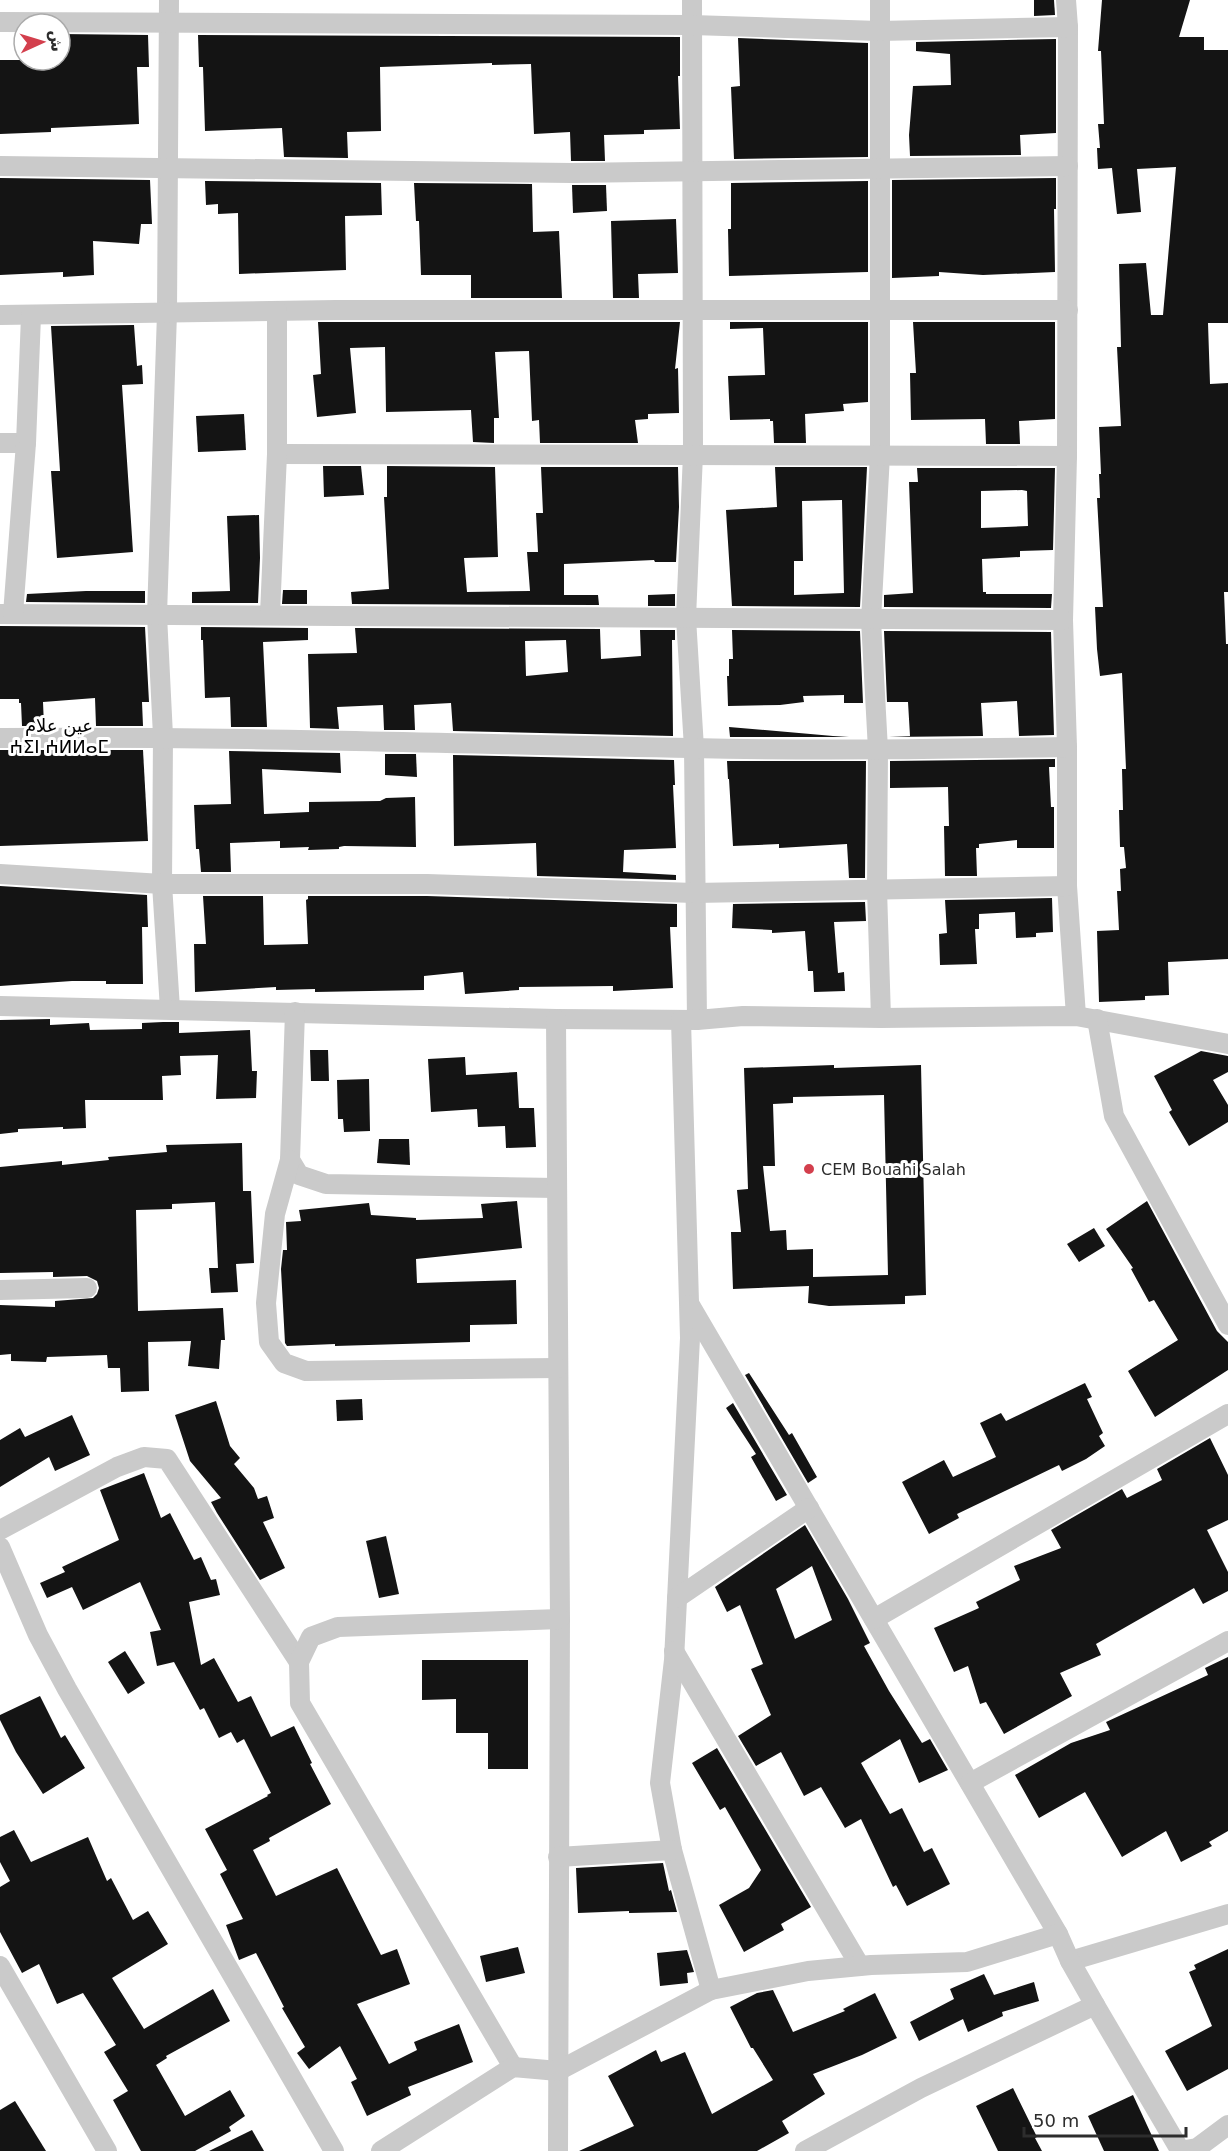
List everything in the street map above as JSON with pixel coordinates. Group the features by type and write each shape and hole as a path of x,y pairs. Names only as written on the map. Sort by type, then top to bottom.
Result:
{"street":[{"path":"169,0 166,313 157,615 163,736 162,884 170,1009"},
{"path":"692,0 693,454 686,618 694,748 694,893 689,1020 690,1338 674,1651 660,1783 672,1850 711,1990"},
{"path":"880,0 880,455 871,620 878,750 877,889 881,1018"},
{"path":"1066,0 1068,27 1068,310 1063,620 1067,747 1067,886 1076,1016"},
{"path":"0,22 692,26 879,31 1068,27"},
{"path":"0,166 572,172 1068,165"},
{"path":"0,315 277,311 1068,310"},
{"path":"270,614 277,454 277,311"},
{"path":"31,315 26,443 6,614 1063,620"},
{"path":"0,443 26,443"},
{"path":"277,454 1067,456"},
{"path":"0,738 163,736 878,750 1067,747"},
{"path":"0,874 162,884 427,884 694,893 1067,886"},
{"path":"0,1006 556,1019 689,1020 743,1016 881,1018 1076,1016 1228,1044"},
{"path":"295,1012 290,1160 275,1214 266,1304 268,1342 284,1363 306,1371 558,1368"},
{"path":"556,1019 560,1619 558,2151"},
{"path":"1097,1019 1114,1116 1228,1325"},
{"path":"290,1160 299,1175 326,1184 557,1188"},
{"path":"0,1290 87,1288"},
{"path":"689,1303 1058,1934 1070,1961 1095,2005 1189,2150 1228,2125"},
{"path":"874,1619 1228,1413"},
{"path":"0,1530 117,1467 144,1457 168,1459 298,1662"},
{"path":"677,1598 809,1508"},
{"path":"0,1547 38,1635 67,1689 334,2151"},
{"path":"513,2067 300,1703 298,1662 311,1636 338,1627 560,1619"},
{"path":"970,1783 1228,1641"},
{"path":"674,1651 860,1966"},
{"path":"558,1857 672,1850"},
{"path":"1070,1961 1228,1914"},
{"path":"381,2151 513,2067 558,2071 711,1990 808,1971 860,1966 967,1962 1058,1934"},
{"path":"0,1966 107,2151"},
{"path":"805,2151 921,2088 1095,2005"}],"building":[{"path":"1034,0 1054,0 1055,15 1034,16"},
{"path":"1102,0 1190,0 1179,37 1204,37 1204,50 1228,50 1228,323 1208,323 1210,384 1228,383 1228,592 1224,592 1226,644 1228,644 1228,959 1168,962 1169,995 1145,996 1145,1000 1099,1002 1097,931 1119,930 1117,891 1121,891 1120,869 1126,868 1124,847 1120,847 1119,810 1123,810 1122,769 1126,769 1122,673 1100,676 1097,649 1095,607 1103,607 1097,498 1100,498 1099,474 1101,474 1099,427 1121,426 1117,347 1121,347 1119,264 1146,263 1151,315 1163,315 1176,167 1137,169 1141,212 1117,214 1112,168 1098,169 1097,148 1100,148 1098,124 1104,124 1101,51 1098,51"},
{"path":"72,34 148,35 149,67 137,67 139,124 51,128 51,132 0,134 0,60 12,60 12,72 72,72"},
{"path":"198,35 680,37 680,76 678,76 680,129 644,130 644,134 604,135 605,161 571,161 570,132 534,134 531,64 380,67 381,131 347,132 348,158 284,157 282,128 205,131 203,67 199,67"},
{"path":"738,38 868,43 868,157 734,159 731,87 740,86"},
{"path":"1056,39 1056,133 1020,135 1021,155 910,156 909,135 913,86 951,85 950,54 916,51 916,42"},
{"path":"0,178 150,180 152,224 141,224 139,244 93,241 94,275 63,277 63,272 0,275"},
{"path":"1056,178 1055,272 983,275 939,272 939,276 892,278 892,180"},
{"path":"205,181 381,183 382,215 345,216 346,270 239,274 238,213 218,214 218,204 206,205"},
{"path":"868,181 868,272 729,276 728,229 731,229 731,183"},
{"path":"414,183 532,184 533,232 559,231 562,298 471,298 471,275 421,275 419,221 416,221"},
{"path":"572,185 606,185 607,211 573,213"},
{"path":"676,219 678,273 638,274 639,298 613,298 611,221"},
{"path":"318,322 680,322 675,369 678,368 679,413 648,414 648,419 635,420 638,443 540,443 539,420 532,421 529,351 495,352 499,418 494,418 494,443 473,442 471,410 386,412 385,347 350,348 356,413 317,417 313,375 321,374"},
{"path":"730,322 868,322 868,402 843,404 844,411 805,414 806,443 774,443 773,421 770,419 730,420 728,376 765,375 763,328 730,329"},
{"path":"913,322 1055,322 1055,419 1019,421 1020,444 986,444 985,419 911,420 910,373 916,373"},
{"path":"134,325 137,366 142,365 143,384 122,385 133,552 57,558 51,471 60,471 51,326"},
{"path":"244,414 246,450 198,452 196,416"},
{"path":"323,466 361,466 364,495 324,497"},
{"path":"387,466 495,467 498,557 464,558 467,592 530,591 527,552 538,552 536,513 543,513 541,467 678,467 679,507 676,562 655,562 654,560 564,564 564,595 598,595 599,605 352,604 351,592 389,589 384,497 387,497"},
{"path":"775,467 867,467 860,607 732,606 726,510 777,507","holes":["842,500 844,593 794,595 794,561 803,561 802,501"]},
{"path":"917,468 1055,468 1053,550 1020,551 1020,557 982,559 983,592 986,594 1052,594 1051,608 884,607 884,595 913,593 909,482 918,482","holes":["981,491 1027,491 1028,526 981,528"]},
{"path":"259,515 258,603 192,603 192,592 230,591 227,516"},
{"path":"283,590 307,590 307,604 282,604"},
{"path":"145,591 145,603 26,602 27,594"},
{"path":"675,594 675,606 648,606 648,595"},
{"path":"0,626 145,627 149,702 142,702 143,726 96,726 95,698 43,702 44,726 22,726 19,699 0,699"},
{"path":"201,627 308,628 308,640 263,642 267,727 231,727 230,697 205,698"},
{"path":"355,628 600,629 601,659 641,656 640,630 675,630 675,640 672,640 673,736 453,731 451,703 414,705 415,730 384,730 383,705 337,707 339,729 310,728 308,654 357,653","holes":["566,640 568,672 526,676 525,641"]},
{"path":"732,630 860,631 863,703 844,703 844,695 803,696 804,702 780,705 728,706 727,676 729,676 729,659 733,659"},
{"path":"884,631 1051,632 1054,735 1019,736 1017,701 981,703 983,736 889,737 910,736 908,702 887,702"},
{"path":"729,727 833,736 849,737 730,737"},
{"path":"0,750 143,750 148,841 0,846"},
{"path":"229,751 340,753 341,773 262,769 264,814 309,812 309,802 380,801 386,798 415,797 416,847 344,846 339,849 308,850 309,847 280,848 280,841 230,843 231,872 201,872 199,849 196,849 194,805 231,804"},
{"path":"385,754 416,754 417,777 385,775"},
{"path":"453,755 674,760 676,848 624,850 623,872 676,875 676,880 537,876 536,843 454,846"},
{"path":"1055,759 1055,767 1049,767 1051,807 1054,807 1054,848 1017,848 1017,840 979,844 979,848 976,848 977,876 945,876 944,826 949,826 948,787 890,788 890,761"},
{"path":"727,761 866,761 865,878 849,878 847,844 779,848 779,844 733,846"},
{"path":"0,886 147,895 148,927 142,927 143,984 72,981 0,986"},
{"path":"203,896 263,896 264,945 308,944 306,900 308,896 427,896 677,904 677,927 670,927 673,988 613,991 613,986 519,987 519,990 465,994 463,972 424,976 424,990 315,992 315,989 276,990 276,987 195,992 194,944 206,944"},
{"path":"1052,898 1053,932 1036,933 1036,937 1016,938 1015,912 979,914 979,929 975,929 977,964 940,965 939,934 947,933 945,900"},
{"path":"865,902 866,921 834,922 838,973 844,972 845,991 814,992 813,971 808,971 805,931 772,933 772,930 732,928 733,904"},
{"path":"50,1019 50,1025 89,1023 90,1030 142,1029 142,1023 179,1022 179,1033 250,1030 252,1071 257,1071 256,1098 216,1099 218,1055 180,1056 181,1075 162,1076 163,1100 85,1100 86,1128 18,1129 18,1132 0,1134 0,1020"},
{"path":"310,1050 328,1050 329,1081 311,1081"},
{"path":"1201,1051 1228,1056 1228,1072 1213,1080 1228,1105 1228,1122 1189,1146 1169,1112 1172,1110 1154,1076"},
{"path":"465,1057 466,1075 517,1072 519,1108 534,1108 536,1147 506,1148 505,1126 478,1127 477,1109 431,1112 428,1059"},
{"path":"921,1065 926,1295 905,1296 905,1304 829,1306 808,1303 809,1286 733,1289 731,1232 741,1232 737,1190 748,1189 744,1068","holes":["884,1095 888,1275 813,1277 813,1249 787,1250 786,1230 770,1231 763,1166 775,1166 773,1104 793,1103 793,1097"]},
{"path":"369,1079 370,1131 344,1132 343,1119 338,1119 337,1080"},
{"path":"379,1139 409,1139 410,1165 377,1163"},
{"path":"242,1143 243,1191 251,1191 254,1263 236,1264 238,1292 211,1293 209,1268 218,1268 215,1202 172,1204 172,1209 136,1210 138,1311 223,1308 225,1340 221,1340 219,1369 188,1366 191,1341 148,1342 149,1391 121,1392 120,1368 108,1368 107,1355 47,1357 46,1362 11,1361 11,1354 0,1355 0,1305 55,1307 55,1301 93,1298 99,1288 97,1281 87,1276 53,1277 53,1272 0,1273 0,1167 62,1161 62,1165 109,1160 108,1157 167,1152 166,1145"},
{"path":"517,1201 522,1248 416,1259 417,1283 516,1280 517,1324 470,1325 470,1342 335,1346 335,1344 287,1346 285,1343 281,1269 283,1250 287,1250 286,1222 301,1221 299,1210 369,1203 371,1215 416,1218 416,1220 483,1218 481,1204"},
{"path":"1147,1201 1217,1331 1228,1342 1228,1370 1155,1417 1128,1371 1178,1340 1154,1300 1149,1302 1131,1269 1133,1268 1106,1229"},
{"path":"1094,1228 1105,1246 1079,1262 1067,1244"},
{"path":"749,1373 789,1435 792,1433 817,1477 808,1483 745,1375"},
{"path":"1085,1383 1092,1397 1087,1399 1103,1433 1099,1436 1105,1446 1062,1471 1059,1465 957,1514 959,1518 929,1534 902,1482 944,1460 953,1477 996,1457 980,1423 1001,1413 1006,1421"},
{"path":"362,1399 363,1420 337,1421 336,1400"},
{"path":"216,1401 230,1446 240,1458 234,1464 254,1488 258,1499 267,1496 274,1518 263,1522 285,1568 260,1580 211,1502 221,1498 190,1461 175,1415"},
{"path":"733,1403 787,1495 776,1501 751,1457 756,1454 726,1408"},
{"path":"72,1415 90,1455 55,1471 49,1457 0,1487 0,1440 20,1428 25,1437"},
{"path":"1210,1438 1228,1475 1228,1520 1207,1530 1228,1572 1228,1591 1203,1604 1194,1588 1096,1644 1101,1655 1060,1673 1072,1696 1004,1734 986,1702 980,1704 968,1666 954,1672 934,1628 979,1608 976,1602 1020,1580 1014,1566 1061,1548 1051,1530 1122,1489 1127,1498 1162,1480 1157,1469"},
{"path":"144,1473 161,1518 170,1513 194,1560 201,1557 211,1580 216,1579 220,1595 189,1602 201,1665 214,1658 238,1702 251,1696 271,1737 294,1726 312,1763 310,1764 331,1804 269,1838 270,1841 253,1850 276,1896 337,1868 381,1955 397,1949 410,1984 357,2004 389,2064 417,2050 414,2042 459,2024 473,2062 408,2087 411,2095 367,2116 351,2082 357,2079 340,2046 309,2069 297,2053 305,2047 282,2008 284,2007 256,1953 239,1960 226,1925 243,1919 220,1874 227,1870 205,1829 271,1793 244,1739 237,1743 231,1732 219,1738 204,1708 200,1710 174,1662 157,1666 150,1632 161,1630 140,1582 83,1610 72,1587 47,1598 40,1583 65,1572 62,1567 119,1540 100,1490"},
{"path":"805,1525 848,1599 870,1643 864,1646 889,1691 922,1743 930,1739 948,1770 919,1783 900,1739 861,1763 890,1814 902,1808 924,1852 932,1848 950,1884 907,1906 896,1885 893,1887 861,1819 845,1828 821,1787 804,1796 781,1752 756,1766 738,1736 771,1715 751,1669 763,1664 740,1605 727,1612 715,1587","holes":["812,1566 832,1620 795,1639 776,1589"]},
{"path":"386,1536 399,1594 379,1598 366,1541"},
{"path":"125,1651 145,1683 128,1694 108,1662"},
{"path":"1228,1657 1228,1831 1209,1842 1212,1846 1181,1862 1166,1831 1122,1857 1085,1792 1039,1818 1015,1775 1071,1743 1110,1730 1106,1722 1208,1675 1205,1668"},
{"path":"422,1660 528,1660 528,1769 488,1769 488,1733 456,1733 456,1699 422,1700"},
{"path":"40,1696 61,1738 65,1735 85,1768 43,1794 16,1752 0,1720 0,1715"},
{"path":"717,1748 811,1907 781,1924 784,1930 744,1952 719,1905 749,1888 761,1870 725,1807 720,1810 692,1763"},
{"path":"14,1830 31,1862 88,1837 107,1881 111,1878 133,1920 148,1911 168,1944 112,1978 144,2029 213,1989 230,2021 166,2056 167,2058 156,2065 185,2116 230,2090 245,2116 229,2127 231,2131 195,2151 141,2151 113,2100 128,2091 104,2052 116,2045 83,1993 57,2004 39,1964 22,1973 0,1932 0,1887 10,1881 0,1862 0,1837"},
{"path":"663,1863 669,1891 671,1890 677,1912 578,1913 576,1868"},
{"path":"518,1947 525,1973 486,1982 480,1956"},
{"path":"1228,1949 1228,2069 1187,2091 1165,2051 1212,2026 1189,1972 1196,1969 1194,1965"},
{"path":"687,1950 694,1972 687,1973 688,1983 660,1986 657,1953"},
{"path":"984,1974 994,1995 1034,1982 1039,2001 1002,2012 1003,2016 968,2032 963,2019 919,2041 910,2022 954,1999 950,1989"},
{"path":"773,1990 793,2032 845,2011 843,2009 875,1993 897,2038 862,2055 813,2074 825,2094 782,2121 789,2133 757,2151 579,2151 634,2126 608,2076 656,2050 661,2062 685,2052 712,2114 773,2080 751,2048 730,2007 757,1993"},
{"path":"1013,2088 1042,2151 998,2151 976,2106"},
{"path":"1133,2095 1159,2151 1104,2151 1088,2116"},
{"path":"15,2101 46,2151 0,2151 0,2110"},
{"path":"252,2130 264,2151 209,2151"}],"place":[{"name":"CEM Bouahi Salah","path":"809,1169"}],"district":[{"name":"عين علام ⵄⵉⵏ ⵄⵍⵍⴰⵎ","path":"59,736"}]}
